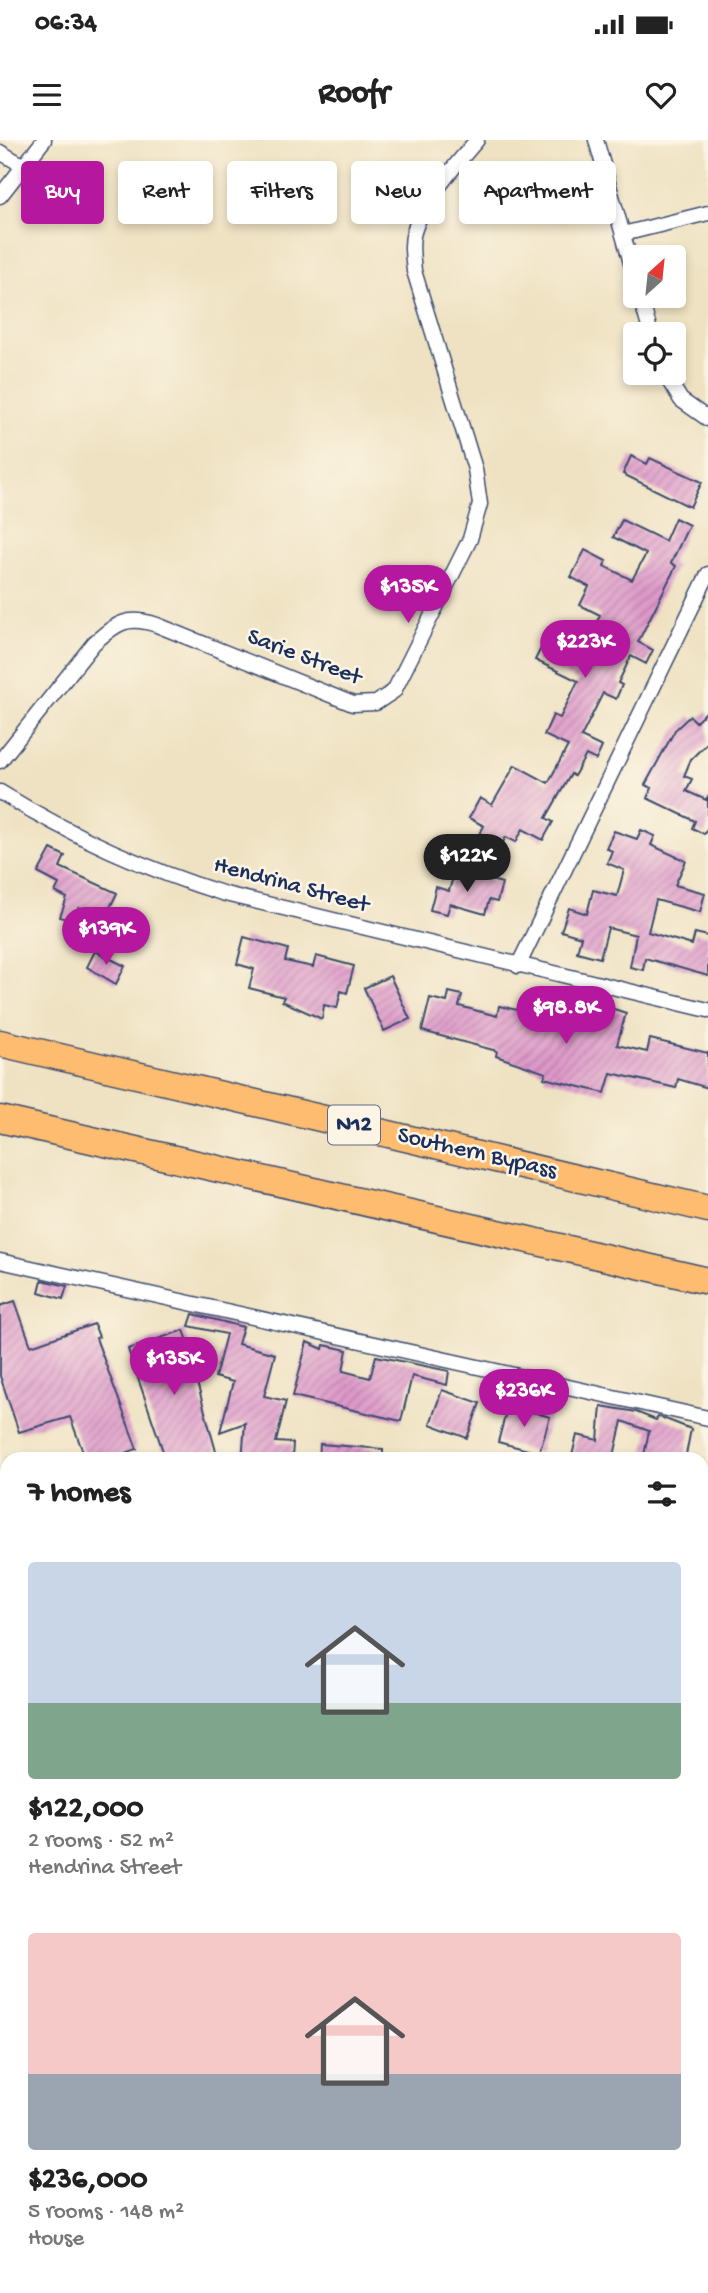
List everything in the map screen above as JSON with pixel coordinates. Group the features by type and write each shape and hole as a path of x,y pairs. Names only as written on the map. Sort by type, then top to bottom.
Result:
{"highway":[{"name":"Southern Bypass","path":"0,1043 708,1209"},
{"path":"0,1119 708,1281"}],"street":[{"path":"28,161 44,140"},
{"name":"Sarie Street","path":"0,761 94,643 111,628 130,620 140,619 158,625 354,704 376,703 394,691 470,539 480,503 475,469 414,271 411,246 417,222 477,140"},
{"path":"596,140 626,245"},
{"path":"0,152 21,164"},
{"path":"0,195 21,170"},
{"path":"623,234 708,213"},
{"path":"672,385 681,400 708,419"},
{"path":"518,966 708,574"},
{"name":"Hendrina Street","path":"0,792 38,815 154,872 275,907 708,1010"},
{"path":"0,1261 708,1419"}],"building":[{"path":"631,456 647,464 650,458 702,482 690,507 623,474"},
{"path":"675,518 689,525 671,563 676,566 638,642 653,650 646,664 631,656 618,683 622,685 616,699 603,693 581,737 602,747 596,760 586,755 574,776 571,774 546,818 553,822 543,840 523,829 516,842 506,837 492,861 471,849 484,826 469,818 480,798 492,805 515,765 548,783 568,746 544,735 553,715 560,718 578,681 535,660 545,640 580,657 600,615 580,605 589,587 571,577 585,550 606,561 604,566 632,580 646,554 613,537 622,520 665,541"},
{"path":"708,710 708,742 691,759 684,776 692,779 686,791 706,800 708,796 708,827 704,834 692,828 695,821 647,798 652,788 645,785 675,730 690,716 696,722"},
{"path":"641,830 655,836 651,845 686,861 675,885 705,893 700,912 656,900 648,932 692,945 695,933 708,936 708,976 645,958 643,970 630,967 636,935 608,928 600,958 577,952 581,937 561,931 569,908 587,914 593,890 617,896 624,870 607,863 612,851 606,848 614,831 637,839"},
{"path":"51,849 65,856 60,867 117,893 104,920 79,908 74,922 60,917 67,898 55,892 59,884 38,873"},
{"path":"455,870 502,883 497,902 489,900 485,914 450,904 447,914 430,910 436,887 449,891"},
{"path":"244,937 288,949 285,961 313,967 316,956 354,966 347,993 341,991 337,1008 324,1005 322,1019 282,1001 284,997 249,988 254,969 237,964"},
{"path":"95,951 125,966 116,984 87,967"},
{"path":"390,976 410,1019 384,1031 364,988"},
{"path":"449,992 462,995 459,1006 497,1016 499,1006 601,1028 608,1007 626,1013 617,1045 647,1052 650,1039 708,1053 708,1088 678,1079 676,1088 611,1073 605,1093 544,1078 546,1073 496,1056 497,1051 422,1031 430,998 447,1002"},
{"path":"42,1280 67,1286 63,1299 39,1292"},
{"path":"15,1301 31,1346 94,1324 99,1337 96,1338 137,1449 129,1452 83,1452 70,1417 19,1432 0,1376 0,1306"},
{"path":"193,1314 243,1327 238,1344 275,1354 264,1396 286,1401 276,1442 293,1443 292,1452 243,1452 245,1423 220,1432 233,1382 215,1377 226,1334 189,1326"},
{"path":"184,1330 199,1373 194,1372 216,1452 163,1452 128,1349"},
{"path":"307,1342 323,1349 324,1345 347,1350 343,1371 370,1378 376,1356 449,1371 447,1385 412,1376 401,1421 293,1396"},
{"path":"442,1390 480,1403 467,1438 430,1424"},
{"path":"508,1405 550,1417 539,1452 498,1442"},
{"path":"601,1406 636,1412 656,1420 658,1417 663,1418 691,1429 687,1452 645,1452 649,1431 622,1421 615,1452 573,1452 577,1435 598,1440"},
{"path":"320,1444 383,1449 383,1452 320,1452"}]}
